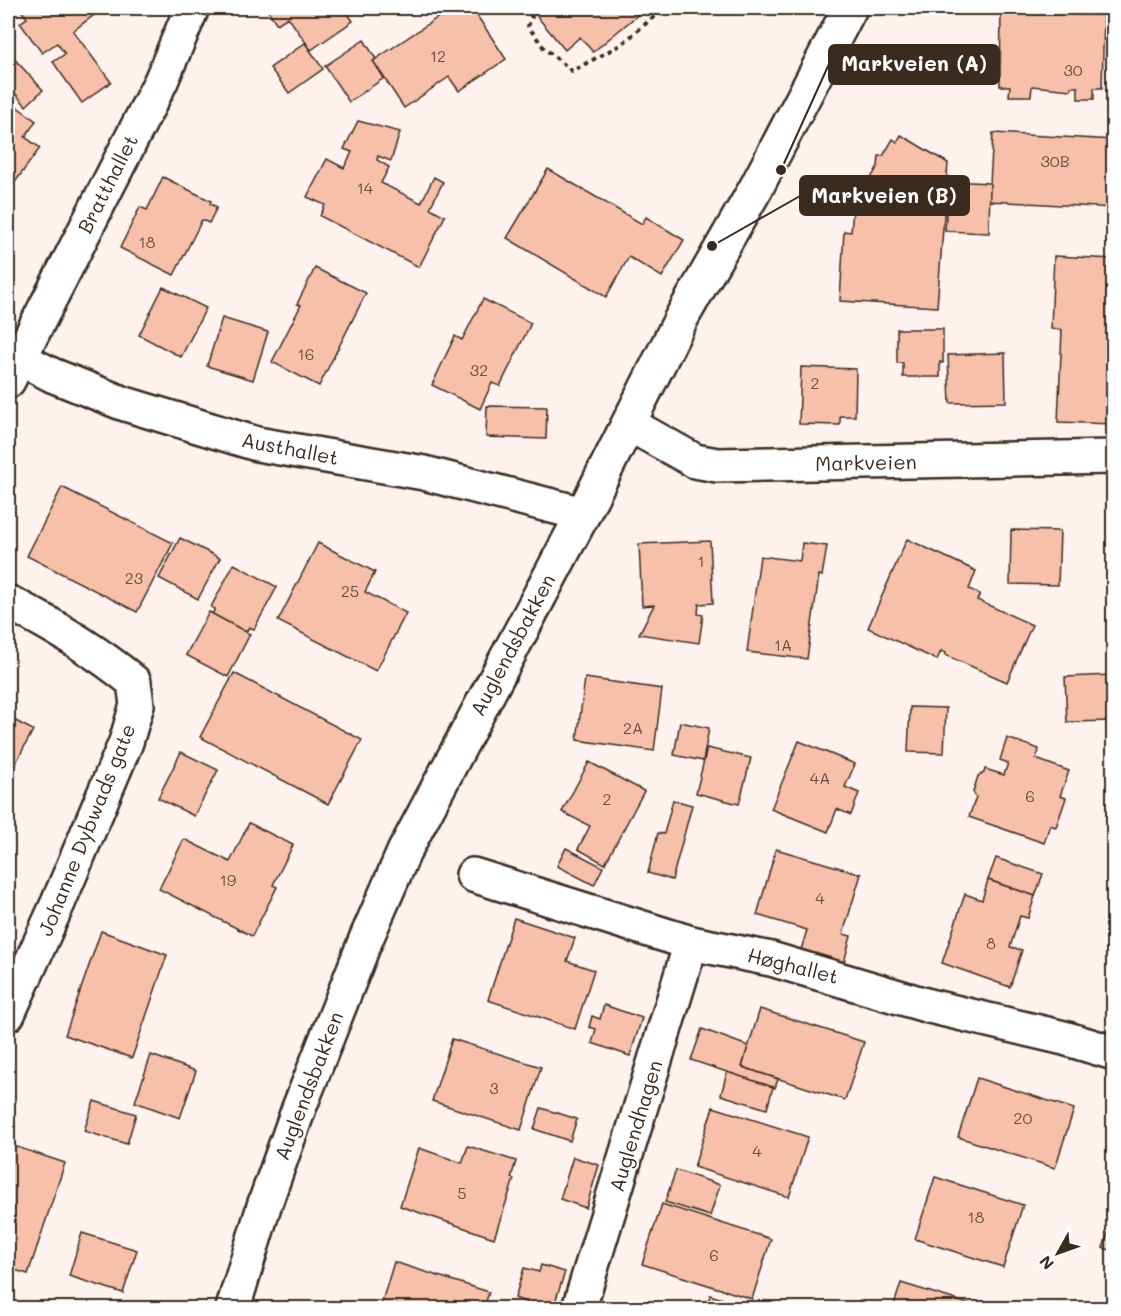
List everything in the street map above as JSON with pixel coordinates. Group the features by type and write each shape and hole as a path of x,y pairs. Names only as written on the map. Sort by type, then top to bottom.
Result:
{"street":[{"name":"Bratthallet","path":"11,364 161,81 192,8"},
{"name":"Auglendsbakken","path":"232,1308 264,1206 299,1108 366,939 405,852 583,514 682,317 756,188 850,8"},
{"name":"Austhallet","path":"11,364 122,403 257,444 424,473 583,514"},
{"name":"Markveien","path":"629,424 695,461 717,465 1113,457"},
{"name":"Johanne Dybwads gate","path":"8,602 62,630 111,663 134,682 138,705 126,742 8,1014"},
{"name":"Høghallet","path":"473,875 691,943 771,959 929,1006 1064,1038 1113,1053"},
{"name":"Auglendhagen","path":"579,1308 691,943"}],"path":[{"path":"524,8 531,17 528,26 544,48 572,71 622,44 664,8"}],"building":[{"path":"19,8 95,8 98,12 73,31 111,82 82,103 53,62 65,54 57,43 42,53 20,23 27,18"},
{"path":"266,8 344,8 353,21 311,50 288,17 277,24"},
{"path":"452,8 472,8 506,59 459,91 449,77 404,108 373,61"},
{"path":"530,8 646,8 593,52 580,37 565,50"},
{"path":"1001,13 1104,15 1102,88 1094,88 1094,99 1078,99 1078,87 1071,87 1071,90 1032,86 1031,96 1009,96 1010,86 1000,86"},
{"path":"364,40 376,59 373,61 384,78 349,102 325,66"},
{"path":"305,43 323,69 289,93 270,68"},
{"path":"8,52 43,90 26,106 8,85"},
{"path":"8,100 36,121 25,137 40,148 10,189 8,187"},
{"path":"358,121 400,132 391,161 378,156 377,160 389,167 381,183 421,203 434,177 443,182 430,208 445,216 419,267 320,216 325,205 307,197 327,159 344,168 352,152 344,149"},
{"path":"993,133 1114,140 1114,208 989,201"},
{"path":"901,135 948,163 937,307 840,301 844,231 851,232 853,210 878,166 879,156 883,156 893,139 897,142"},
{"path":"548,169 642,224 646,217 684,240 662,277 629,257 606,297 507,238"},
{"path":"163,177 211,201 210,204 217,207 209,223 202,220 174,275 120,248 140,207 147,210"},
{"path":"948,181 990,183 989,233 945,231"},
{"path":"1054,256 1114,259 1114,424 1058,422 1062,330 1051,329"},
{"path":"315,268 366,293 319,386 272,362 301,305 297,304"},
{"path":"163,287 206,308 181,357 139,335"},
{"path":"483,299 531,323 500,386 492,383 480,409 432,385 455,336 462,340"},
{"path":"222,318 268,332 253,380 207,366"},
{"path":"897,329 943,329 943,363 940,362 940,377 903,377 903,363 897,363"},
{"path":"1005,353 1006,402 950,403 948,355"},
{"path":"801,367 856,369 855,416 840,416 840,425 799,424"},
{"path":"487,406 547,407 546,439 486,437"},
{"path":"62,487 173,543 137,612 27,556"},
{"path":"1011,530 1060,531 1058,585 1010,584"},
{"path":"180,538 220,558 198,599 159,578"},
{"path":"907,539 976,571 969,589 980,594 977,600 1032,625 1007,682 945,655 946,653 941,651 937,660 868,628"},
{"path":"710,541 713,603 699,604 698,614 703,615 699,643 639,634 654,605 642,606 639,544"},
{"path":"318,543 375,572 365,592 406,613 376,671 278,621"},
{"path":"802,543 827,546 822,576 819,575 807,659 747,652 760,556 800,561"},
{"path":"234,564 277,587 254,629 249,627 246,632 212,614 215,609 211,607"},
{"path":"209,612 250,634 228,677 186,655"},
{"path":"234,673 362,740 328,804 200,737"},
{"path":"1113,675 1114,721 1067,722 1065,677"},
{"path":"585,678 662,689 654,751 577,740"},
{"path":"910,707 946,708 944,753 908,752"},
{"path":"8,717 33,730 8,778"},
{"path":"680,722 709,728 703,761 674,755"},
{"path":"1007,738 1039,749 1036,759 1069,771 1060,796 1066,798 1056,827 1050,825 1044,843 969,817 976,797 973,792 978,776 984,773 985,769 1004,775 1008,763 1000,760"},
{"path":"799,741 855,764 845,787 859,793 851,815 837,809 828,832 771,809"},
{"path":"707,748 751,758 739,804 696,793"},
{"path":"181,752 218,770 194,816 158,798"},
{"path":"589,762 644,791 605,864 578,849 590,826 562,812"},
{"path":"673,800 692,805 672,880 648,873 658,833 664,834"},
{"path":"249,823 293,845 273,885 277,887 252,936 159,889 184,839 230,862"},
{"path":"566,848 603,867 594,885 557,866"},
{"path":"776,849 861,874 843,934 851,936 844,962 801,950 807,930 757,915"},
{"path":"996,858 1043,874 1035,896 988,880"},
{"path":"988,880 1035,896 1028,918 1020,916 1010,947 1022,950 1010,987 942,963 965,894 982,900"},
{"path":"514,918 575,938 567,961 594,970 575,1029 488,1000"},
{"path":"101,931 167,955 132,1058 65,1035"},
{"path":"604,1005 642,1018 630,1056 592,1043 596,1029 589,1027 592,1016 600,1019"},
{"path":"760,1009 864,1042 845,1100 742,1067"},
{"path":"702,1029 748,1046 742,1067 778,1079 775,1088 691,1060"},
{"path":"452,1039 541,1067 521,1130 432,1101"},
{"path":"151,1055 196,1071 180,1118 135,1102"},
{"path":"727,1072 773,1087 767,1109 721,1095"},
{"path":"977,1078 1074,1109 1055,1168 958,1137"},
{"path":"94,1101 136,1114 127,1144 84,1131"},
{"path":"713,1107 808,1137 789,1197 694,1167"},
{"path":"541,1108 577,1119 570,1141 534,1129"},
{"path":"8,1144 65,1163 28,1274 8,1268"},
{"path":"468,1146 516,1161 511,1178 514,1179 494,1238 400,1206 419,1148 462,1163"},
{"path":"573,1157 599,1165 586,1208 560,1199"},
{"path":"676,1170 720,1185 710,1216 665,1202"},
{"path":"935,1177 1023,1205 1003,1267 915,1239"},
{"path":"662,1204 771,1239 752,1299 642,1264"},
{"path":"1114,1216 1114,1251 1103,1248"},
{"path":"82,1233 137,1250 123,1293 69,1276"},
{"path":"394,1262 489,1292 484,1308 380,1308"},
{"path":"541,1265 565,1272 553,1308 526,1308 528,1303 515,1298 524,1268 539,1272"},
{"path":"8,1280 14,1282 8,1302"},
{"path":"901,1283 982,1308 893,1308"},
{"path":"710,1295 750,1308 706,1308"}],"place":[{"name":"Markveien (A)","path":"781,170"},
{"name":"Markveien (B)","path":"712,246"}]}
